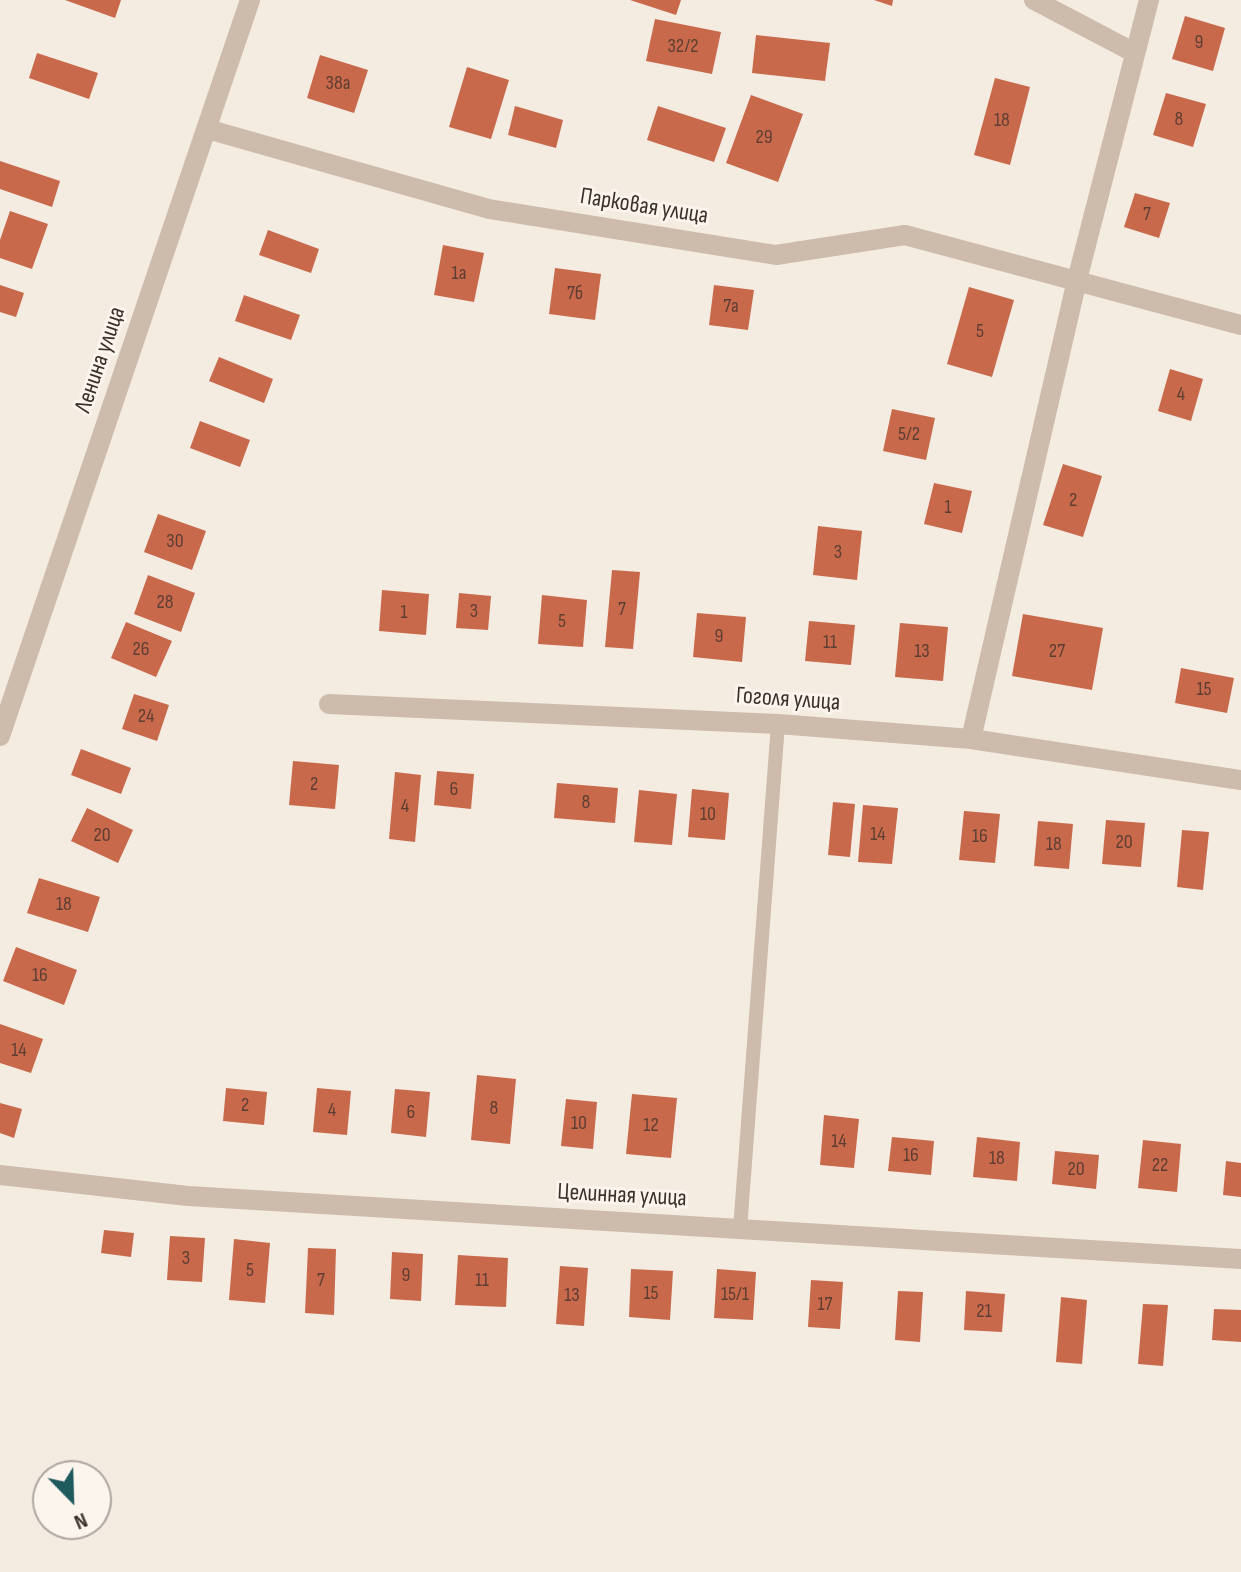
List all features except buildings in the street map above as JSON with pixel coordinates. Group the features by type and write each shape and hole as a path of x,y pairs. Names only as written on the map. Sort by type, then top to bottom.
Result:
{"street":[{"name":"Ленина улица","path":"0,736 250,0"},
{"path":"1034,0 1135,53"},
{"path":"971,739 1077,280 1149,0"},
{"name":"Парковая улица","path":"207,129 489,209 776,255 905,235 1241,325"},
{"name":"Гоголя улица","path":"329,704 778,724 971,739 1241,780"},
{"name":"Целинная улица","path":"0,1175 188,1196 1241,1259"}],"lane":[{"path":"740,1229 778,724"}]}
